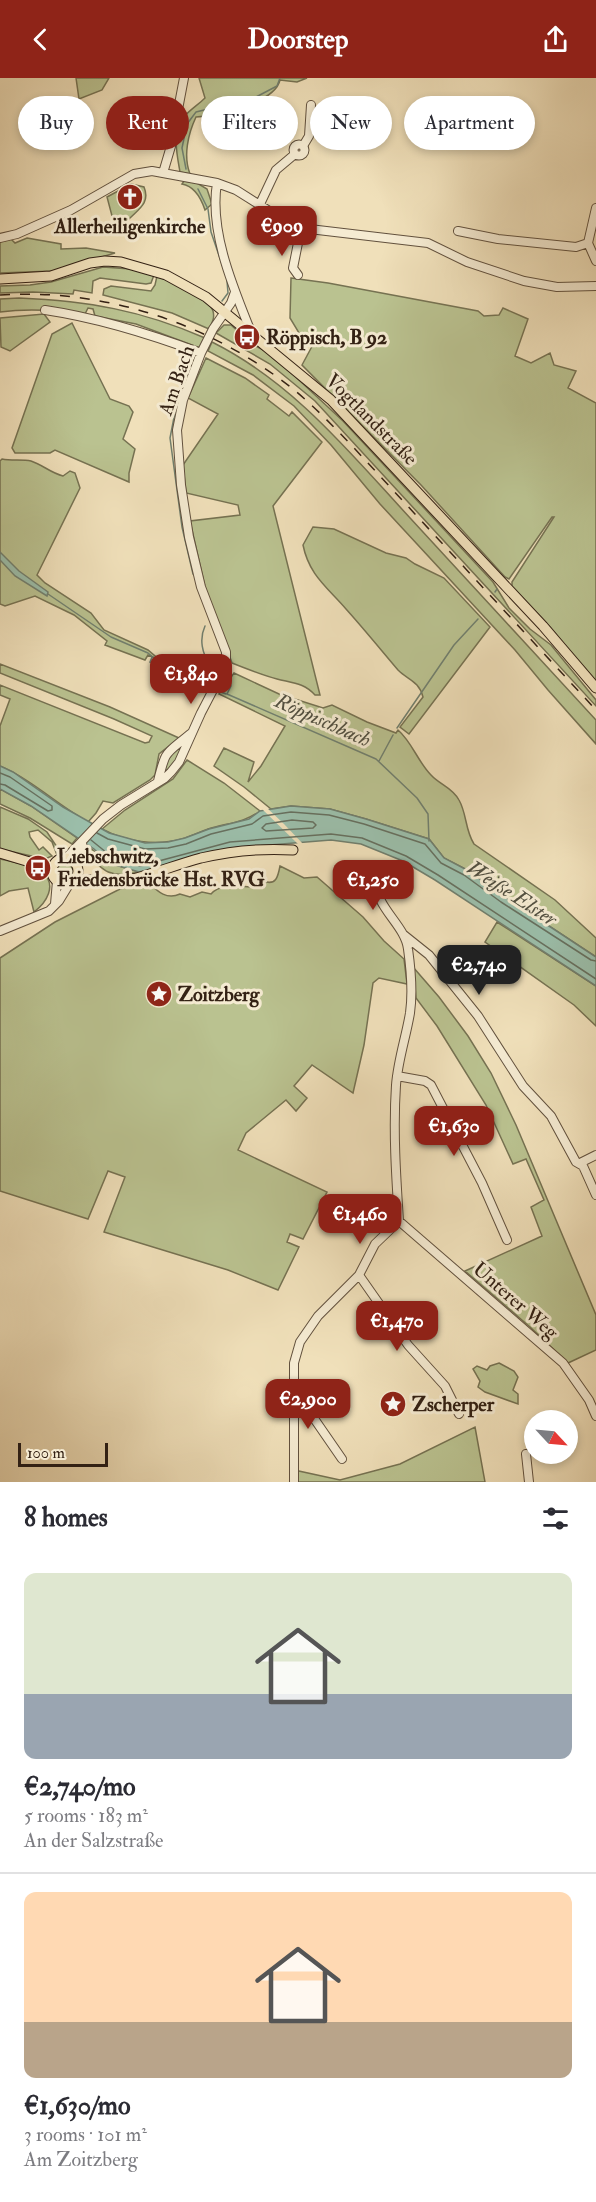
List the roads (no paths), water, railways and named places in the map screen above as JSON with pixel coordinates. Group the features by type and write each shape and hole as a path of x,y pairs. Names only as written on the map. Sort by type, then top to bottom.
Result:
{"main road":[{"name":"Vogtlandstraße","path":"0,279 43,277 90,263 121,262 153,270 180,281 226,311 331,400 543,626 596,688"},
{"path":"72,871 63,884 57,881 54,867 60,859 72,871 100,880 124,881 201,858 258,849 293,850"},
{"path":"0,853 54,867"}],"street":[{"path":"163,173 171,146 184,78"},
{"path":"260,204 276,170 295,154 295,147 303,146 309,136 310,120"},
{"path":"0,238 17,234 70,210 134,174 152,171 217,183 236,190 293,226 428,243 467,262 524,281 557,287 596,286"},
{"path":"217,183 214,198 217,228 235,292 251,332"},
{"path":"596,208 588,243 596,261"},
{"path":"298,275 293,268 301,228"},
{"path":"458,231 498,239 576,247 588,243"},
{"name":"Am Bach","path":"72,871 76,852 94,828 116,808 165,778 179,762 191,733 224,672 227,658 201,587 189,537 181,485 177,430 183,400 201,353 235,292"},
{"path":"45,310 89,317 152,335 201,353"},
{"path":"158,782 163,760 170,749 191,733"},
{"path":"0,931 49,911 59,901 72,871"},
{"path":"294,1482 294,1363 300,1342 305,1332 325,1308 359,1275 375,1244 399,1221 395,1152 397,1076 412,993 408,951 403,934 383,903 376,888 377,880"},
{"path":"55,904 57,881"},
{"path":"403,934 429,955 478,1016 524,1086 551,1116 576,1162 583,1166 596,1195"},
{"path":"397,1076 425,1081 431,1085 482,1183 507,1240"},
{"path":"580,1163 596,1155"},
{"name":"Unterer Weg","path":"399,1221 563,1363 589,1400 596,1416"},
{"path":"359,1275 408,1345 445,1386 459,1414"},
{"path":"293,1388 342,1458"},
{"path":"527,1464 530,1482"}],"water":[{"path":"0,552 19,571 48,592 47,596 15,576 0,560"},
{"path":"152,657 210,685 208,689 150,662"},
{"path":"0,766 13,772 63,807 109,833 145,843 168,842 185,838 249,819 260,811 291,806 330,809 429,839 444,858 467,870 596,957 596,986 435,880 403,861 361,844 331,840 231,848 139,872 109,863 94,849 31,806 0,789"}],"waterway":[{"name":"Röppischbach","path":"186,169 182,148 187,124 196,112 256,97 277,86 280,78"},
{"name":"Röppischbach","path":"198,189 208,209 211,232 226,276"},
{"name":"Röppischbach","path":"222,301 228,293 227,281"},
{"name":"Röppischbach","path":"178,397 170,438 182,527 193,574"},
{"path":"48,594 111,637 148,653 156,660"},
{"path":"397,728 454,645 478,619"},
{"name":"Röppischbach","path":"205,626 202,646 210,664"},
{"name":"Röppischbach","path":"230,680 231,686 227,694 376,759 417,798 428,814 429,841"},
{"path":"216,690 226,694"},
{"path":"379,761 393,735"}],"railway":[{"path":"0,295 39,294 79,298 155,315 192,329 261,366 293,389 340,433 596,710"}],"place":[{"name":"Allerheiligenkirche","path":"130,197"},
{"name":"Röppisch, B 92","path":"247,337"},
{"name":"Liebschwitz, Friedensbrücke Hst. RVG","path":"38,868"},
{"name":"Zoitzberg","path":"159,994"},
{"name":"Zscherper","path":"393,1404"}],"water label":[{"name":"Weiße Elster","path":"512,893"}]}
